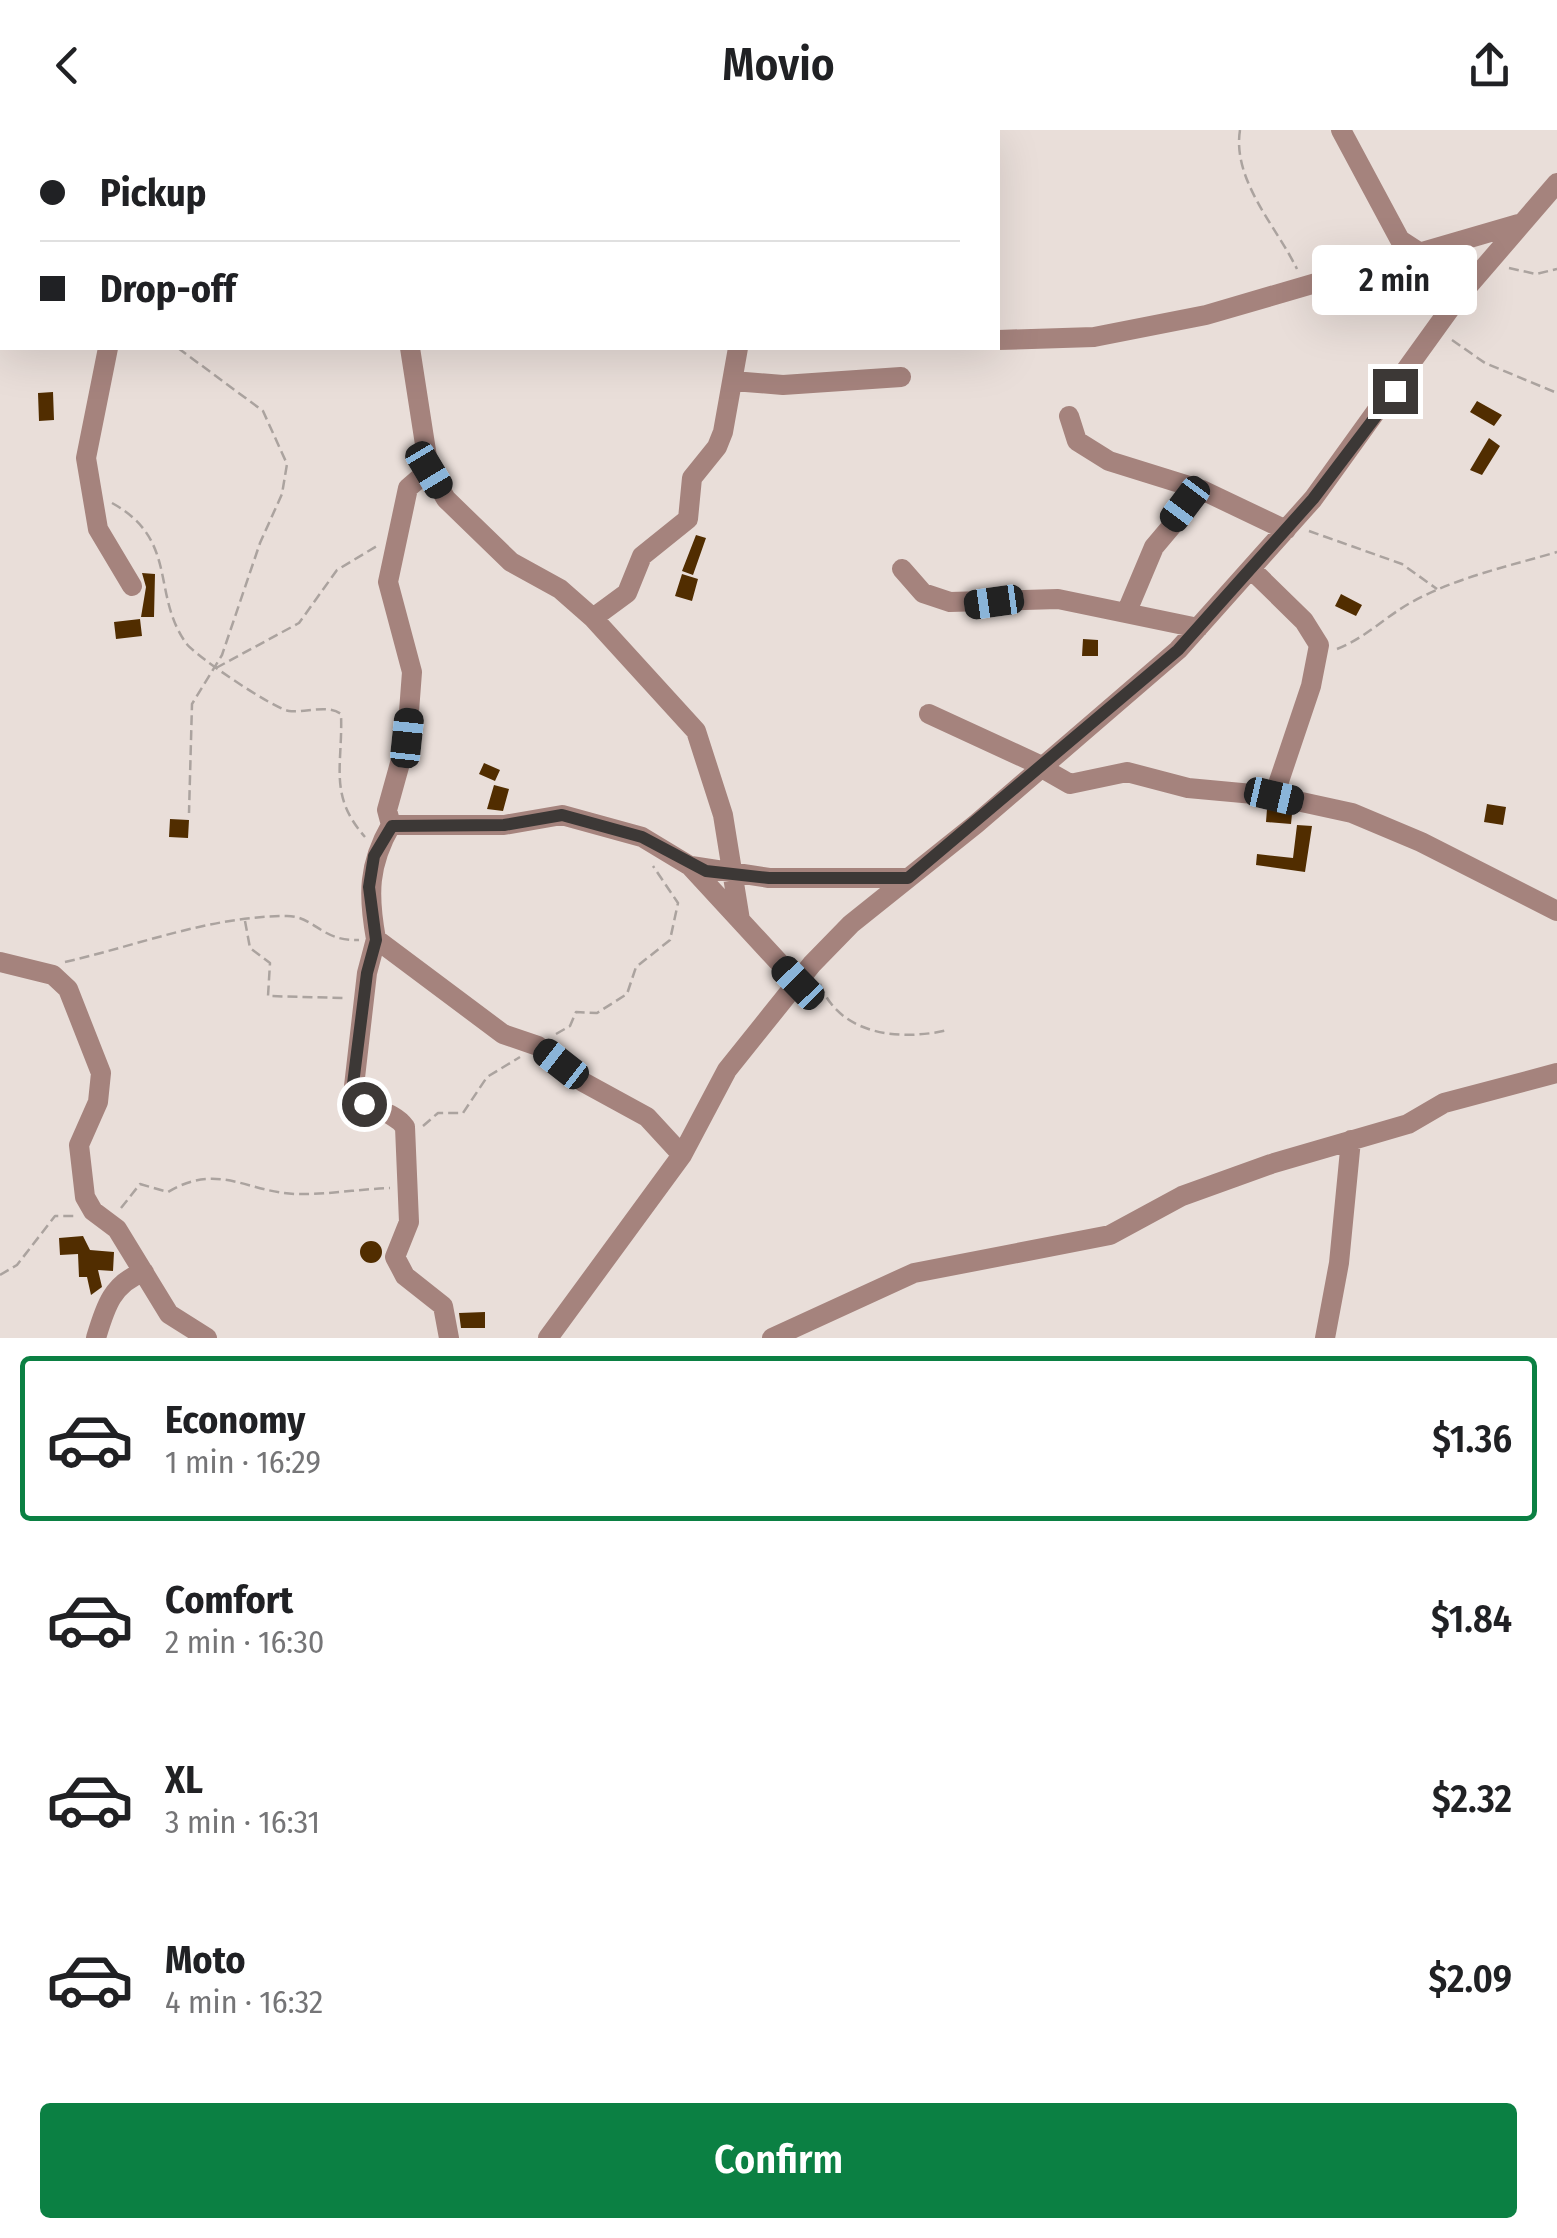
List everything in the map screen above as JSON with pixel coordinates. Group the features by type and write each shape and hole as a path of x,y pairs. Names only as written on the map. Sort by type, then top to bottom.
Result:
{"street":[{"path":"1342,130 1400,240 1420,252"},
{"path":"548,1338 682,1155 727,1070 812,964 908,878 1043,767 1198,628 1290,526 1490,260 1557,183"},
{"path":"1000,340 1094,337 1206,315 1306,288 1557,207"},
{"path":"108,350 86,458 94,492 92,513 132,586"},
{"path":"410,350 429,470 446,499 511,562 560,590 592,618 696,730 712,770 736,874 740,920"},
{"path":"592,618 627,593 642,556 688,519 692,478 717,448 738,350"},
{"path":"733,381 783,386 901,377"},
{"path":"1069,416 1072,432 1088,450 1290,526"},
{"path":"429,470 408,488 388,582 412,686 403,760 387,810 392,826 374,856 369,903 376,940 353,1095 360,1103 403,1122 408,1151 409,1222 395,1252 396,1262 444,1306 449,1338"},
{"path":"1127,610 1154,546 1202,490"},
{"path":"902,569 923,593 950,602 1058,600 1127,610 1198,628"},
{"path":"1252,570 1304,622 1315,636 1320,653 1274,796"},
{"path":"929,714 1043,767 1070,784 1126,772 1188,788 1274,796 1363,817 1557,911"},
{"path":"392,826 504,825 562,815 642,837 690,866 798,983"},
{"path":"690,866 736,874 908,878"},
{"path":"376,940 503,1034 538,1046 584,1082 646,1116 682,1155"},
{"path":"0,962 45,972 68,989 101,1073 98,1102 83,1128 79,1154 87,1204 110,1222 169,1314 207,1338"},
{"path":"772,1338 914,1273 1100,1238 1182,1196 1408,1124 1444,1103 1557,1074"},
{"path":"1325,1338 1340,1264 1351,1140"},
{"path":"96,1338 117,1288 125,1278 144,1272"}],"path":[{"path":"1240,130 1240,164 1282,236 1306,288"},
{"path":"1490,260 1522,273 1557,269"},
{"path":"1438,327 1485,363 1557,394"},
{"path":"181,350 263,411 286,464 282,494 215,668 192,704 188,813"},
{"path":"94,492 126,512 152,543 164,568 169,606 185,642 215,668 278,708 339,710 344,808 374,856"},
{"path":"1290,526 1402,564 1438,590"},
{"path":"215,668 299,623 337,570 398,529"},
{"path":"1320,653 1358,641 1408,604 1438,590 1502,564 1557,552"},
{"path":"408,1151 432,1114 463,1113 488,1078 570,1026 576,1012 597,1013 622,998 630,990 636,967 670,940 678,903 644,854 642,837"},
{"path":"45,972 65,962 184,928 244,920 291,916 304,919 332,938 376,940"},
{"path":"244,920 250,948 270,962 268,996 366,1000"},
{"path":"812,964 823,991 841,1016 870,1030 917,1037 948,1030"},
{"path":"0,1275 16,1266 55,1216 110,1222 140,1184 168,1192 192,1180 213,1176 294,1194 406,1188"}],"building":[{"path":"53,392 54,420 39,421 38,393"},
{"path":"1477,401 1502,415 1494,426 1470,412"},
{"path":"1489,438 1500,446 1482,475 1470,470"},
{"path":"696,535 706,538 693,575 682,571"},
{"path":"142,573 155,574 154,617 141,617 146,587"},
{"path":"682,574 698,579 692,601 675,596"},
{"path":"1341,594 1362,605 1356,616 1335,606"},
{"path":"140,619 142,636 116,639 114,622"},
{"path":"1083,639 1098,640 1098,656 1082,656"},
{"path":"484,763 500,770 495,781 479,774"},
{"path":"494,785 509,789 503,811 487,809"},
{"path":"1487,804 1506,807 1503,825 1484,822"},
{"path":"1267,809 1292,814 1291,824 1266,822"},
{"path":"170,819 189,820 188,838 169,837"},
{"path":"1297,825 1312,826 1305,872 1256,865 1257,854 1293,858"},
{"path":"83,1236 90,1250 114,1252 113,1271 98,1270 102,1287 91,1295 87,1277 79,1277 78,1254 60,1255 59,1238"},
{"path":"371,1241 382,1252 371,1263 360,1252"},
{"path":"485,1312 485,1328 461,1328 459,1313"}],"route":[{"path":"364,1104 357,1102 352,1092 364,1022 367,973 376,940 369,887 374,856 392,826 504,825 562,815 642,837 690,866 706,871 769,878 908,878 1178,650 1313,499 1395,391"}]}
